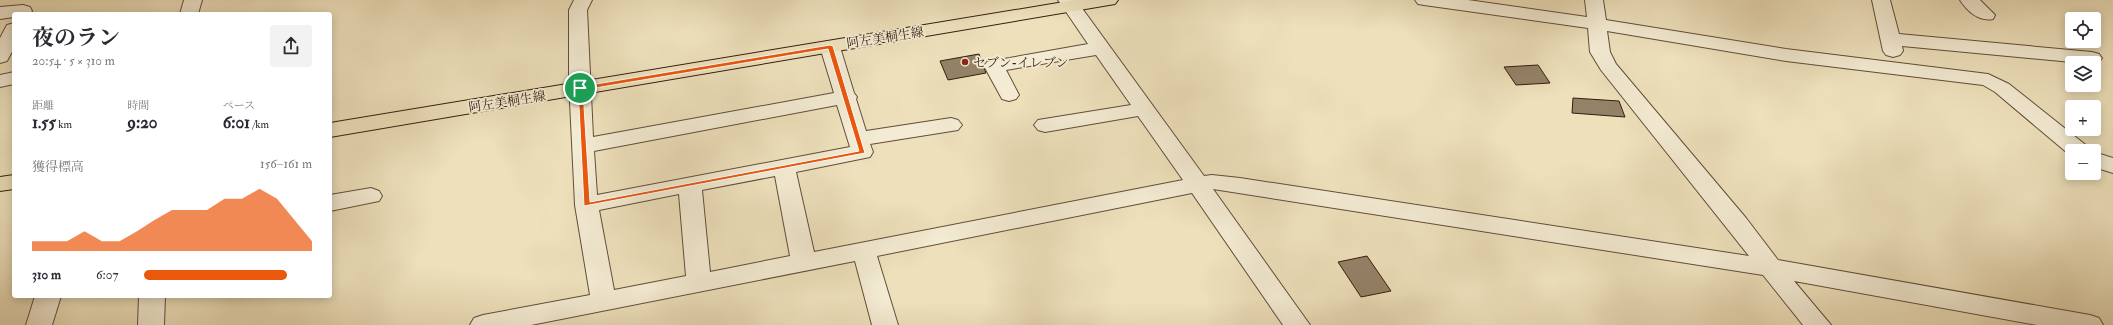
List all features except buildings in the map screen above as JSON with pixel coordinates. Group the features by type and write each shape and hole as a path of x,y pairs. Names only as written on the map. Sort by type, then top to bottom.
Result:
{"main road":[{"name":"阿左美桐生線","path":"332,130 830,46 1069,3 1109,0"},
{"path":"0,184 12,182"}],"street":[{"path":"190,12 193,0"},
{"path":"583,0 578,10 586,205 604,300"},
{"path":"1424,0 1535,14 1786,55 1978,79 1995,83 2070,144"},
{"path":"1594,0 1600,52 1608,66 1772,268 1781,282 1818,325"},
{"path":"1881,0 1895,62 1899,69"},
{"path":"1970,0 1986,15"},
{"path":"1069,3 1297,325"},
{"path":"0,13 24,8"},
{"path":"0,55 12,33"},
{"path":"1890,38 1905,41 2070,56"},
{"path":"586,205 862,152 847,97 830,46"},
{"path":"1009,95 994,66 1100,48"},
{"path":"0,80 12,78"},
{"path":"583,146 847,97"},
{"path":"1046,125 1144,108"},
{"path":"859,139 951,125"},
{"path":"2101,162 2113,166"},
{"path":"784,168 804,263"},
{"path":"482,325 511,322 604,300 804,263 1212,182 1240,184 1772,268 2090,325"},
{"path":"690,186 699,283"},
{"path":"332,203 371,196"},
{"path":"864,251 885,325"},
{"path":"39,325 47,298"},
{"path":"151,325 152,298"}],"place":[{"name":"セブン-イレブン","path":"965,62"}],"route":[{"path":"830,46 847,97 862,152 586,205 580,88 830,46"}]}
